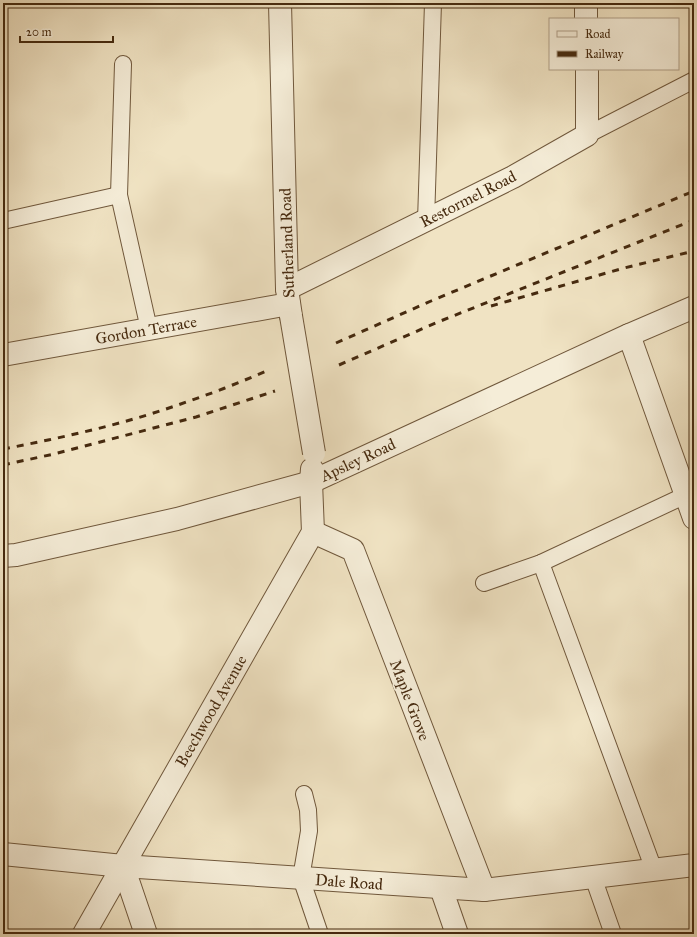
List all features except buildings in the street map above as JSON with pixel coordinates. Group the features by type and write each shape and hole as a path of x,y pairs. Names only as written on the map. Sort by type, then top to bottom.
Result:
{"street":[{"name":"Sutherland Road","path":"280,3 289,303 314,454 311,482"},
{"path":"586,3 586,18"},
{"path":"587,70 587,135"},
{"name":"Restormel Road","path":"289,303 426,221 513,177 587,135"},
{"name":"Gordon Terrace","path":"3,355 289,303"},
{"name":"Apsley Road","path":"3,556 16,555 177,519 311,482 629,335 694,307"},
{"path":"629,335 694,518"},
{"path":"311,482 313,532"},
{"name":"Maple Grove","path":"313,532 353,550 484,890"},
{"name":"Beechwood Avenue","path":"84,934 313,532"},
{"name":"Dale Road","path":"3,854 123,866 484,890 694,865"},
{"path":"123,866 146,934"},
{"path":"442,888 457,934"}],"lane":[{"path":"426,221 434,3"},
{"path":"123,64 119,195 149,329"},
{"path":"587,135 694,80"},
{"path":"3,221 119,195"},
{"path":"484,583 541,563 686,495"},
{"path":"541,563 654,870"},
{"path":"304,794 308,810 309,831 301,878 320,934"},
{"path":"593,877 613,934"}],"railway":[{"path":"336,343 431,301 694,191"},
{"path":"339,365 438,322 694,220"},
{"path":"491,306 624,268 694,251"},
{"path":"3,449 50,440 120,423 209,394 269,370"},
{"path":"3,465 54,454 196,417 275,391"}]}
